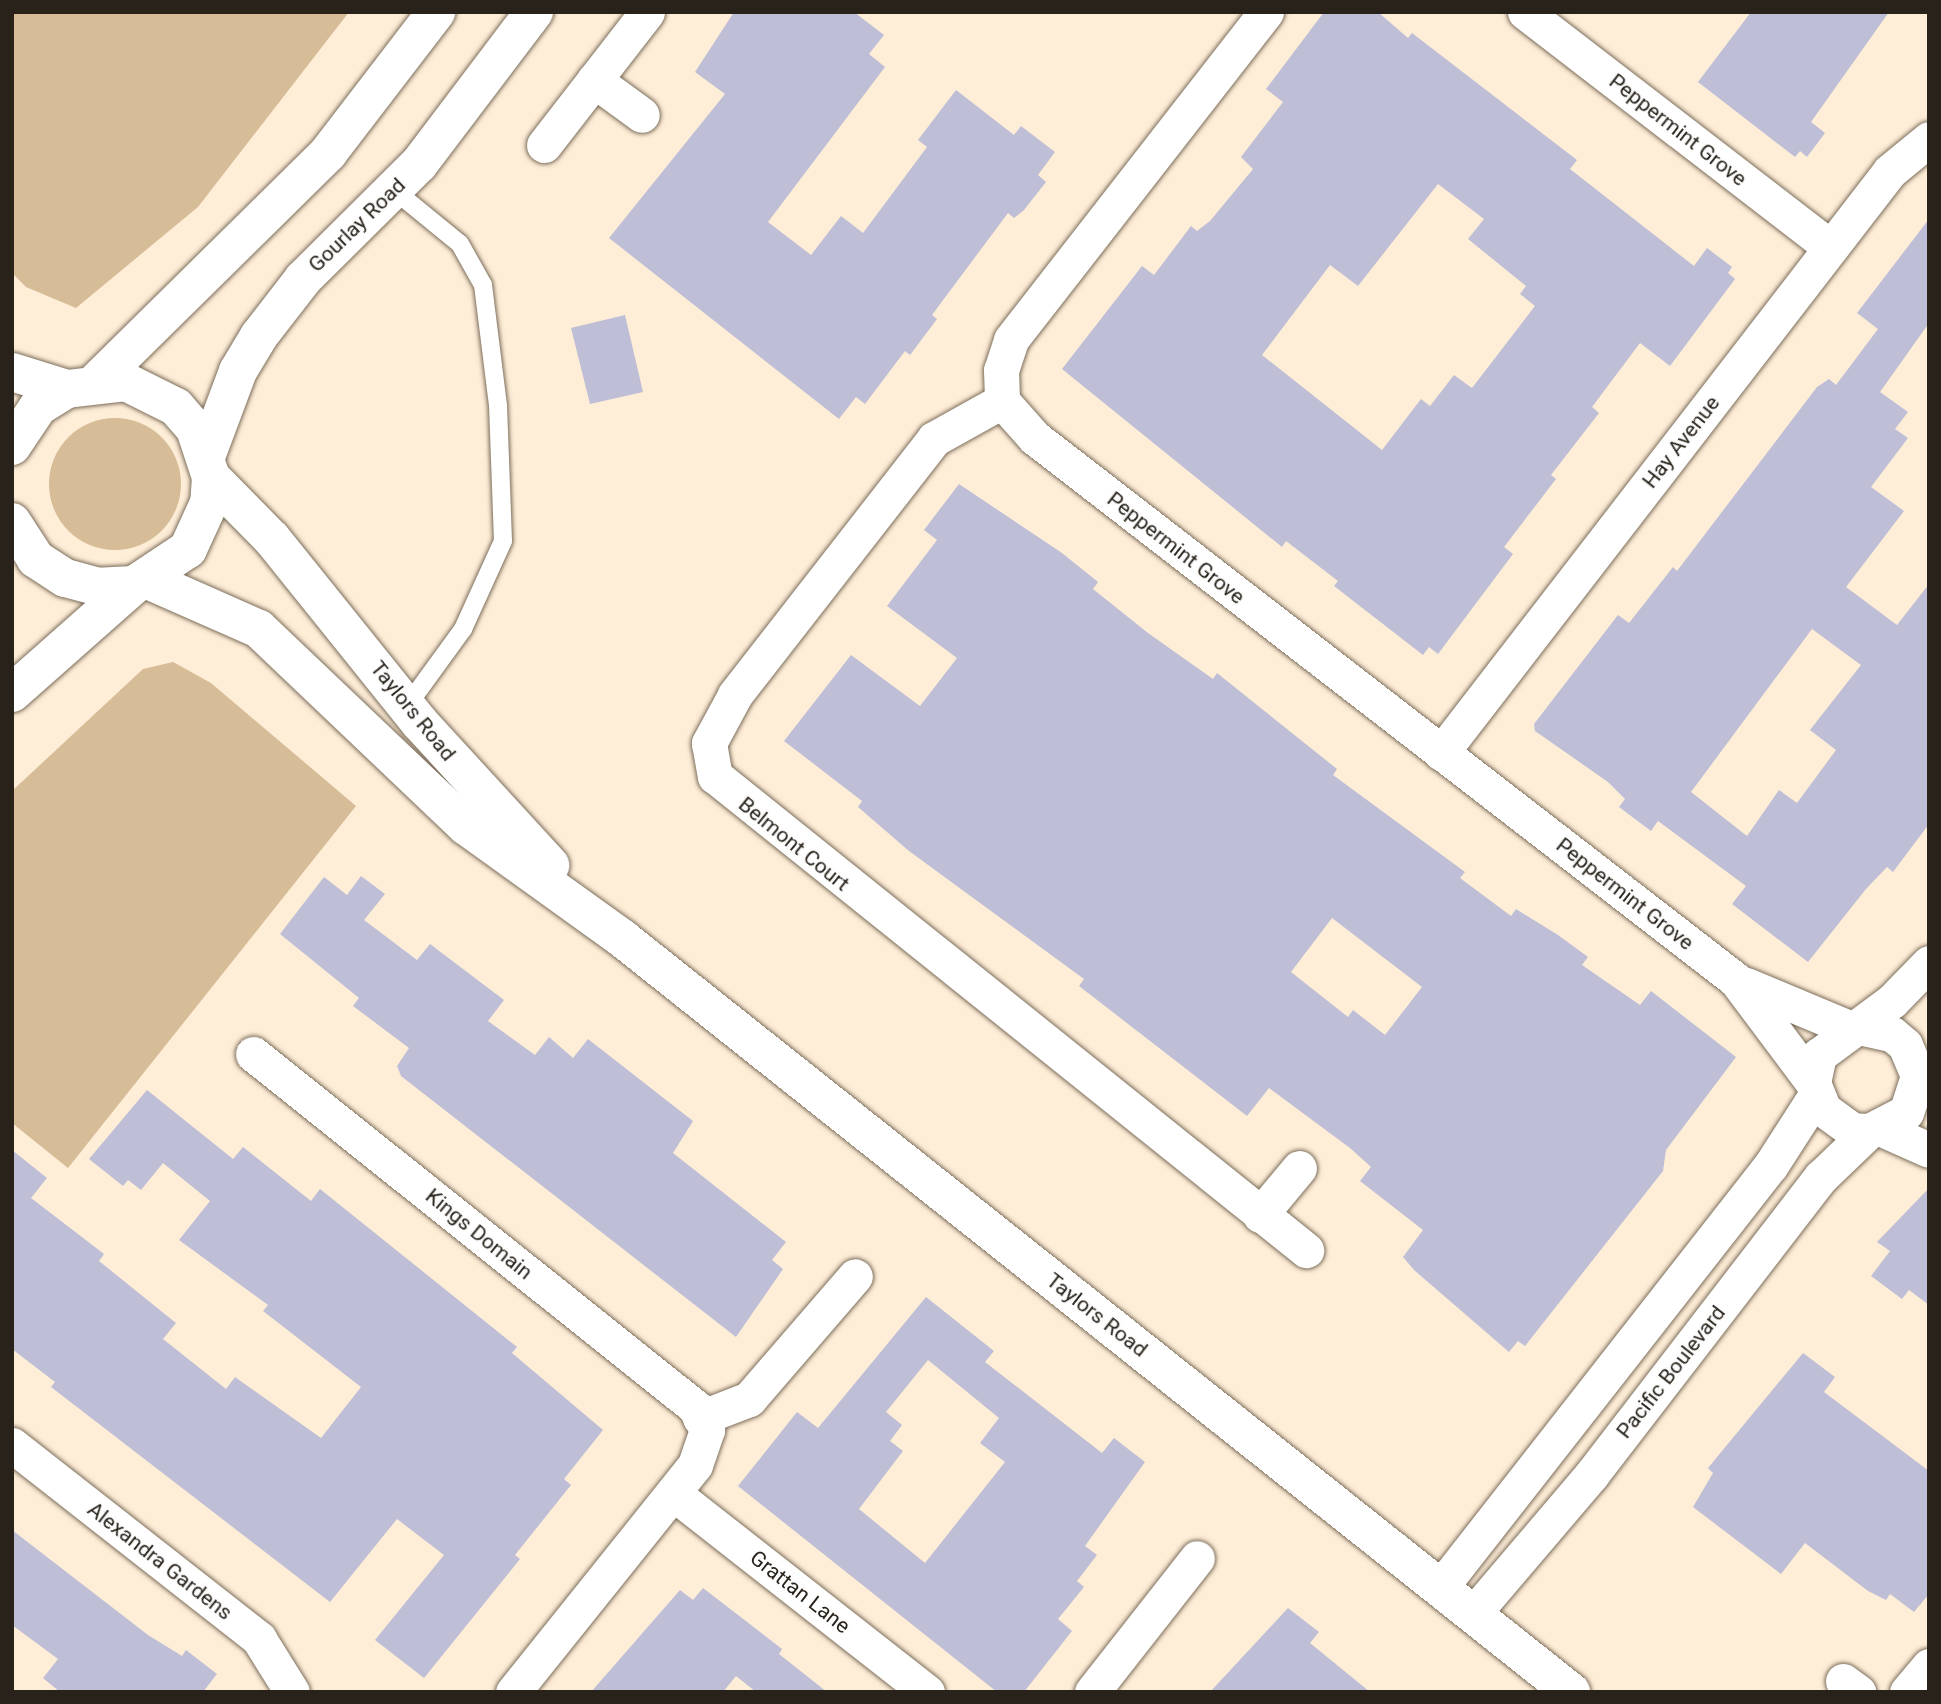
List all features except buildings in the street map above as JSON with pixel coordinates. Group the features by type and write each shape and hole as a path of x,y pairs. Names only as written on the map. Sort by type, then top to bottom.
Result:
{"main road":[{"path":"12,446 38,407 82,385 328,153 436,12"},
{"name":"Gourlay Road","path":"12,693 141,582 188,550 209,503 209,466 238,371 259,336 303,279 394,190 461,115 534,12"},
{"path":"12,372 82,385"},
{"name":"Taylors Road","path":"82,385 126,382 176,407 209,466 272,539 407,706 478,790 623,939"},
{"path":"13,531 36,559 65,578 99,587 141,582"},
{"name":"Taylors Road","path":"141,582 259,629 410,780 623,939 1571,1692"}],"street":[{"path":"544,145 647,12"},
{"path":"1002,401 1001,370 1011,340 1266,12"},
{"name":"Peppermint Grove","path":"1525,12 1831,248"},
{"path":"594,80 642,115"},
{"name":"Hay Avenue","path":"1441,753 1890,171 1929,139"},
{"name":"Peppermint Grove","path":"1002,401 1035,438 1736,980 1855,1028"},
{"name":"Belmont Court","path":"1002,401 934,439 720,716 709,758 723,787 1306,1250"},
{"path":"1440,1588 1771,1165 1815,1089 1819,1055 1855,1028 1929,963"},
{"name":"Peppermint Grove","path":"1736,980 1815,1089"},
{"path":"1855,1028 1892,1034 1905,1045 1923,1079 1906,1112 1876,1130"},
{"name":"Kings Domain","path":"253,1054 695,1407 701,1418"},
{"path":"1815,1089 1836,1122 1876,1130 1929,1150"},
{"name":"Pacific Boulevard","path":"1473,1614 1592,1474 1821,1177 1876,1130"},
{"path":"1260,1215 1299,1168"},
{"path":"513,1692 695,1465 707,1430 701,1418 749,1399 855,1276"},
{"name":"Alexandra Gardens","path":"12,1445 259,1639 292,1692"},
{"name":"Grattan Lane","path":"673,1493 927,1692"},
{"path":"1092,1692 1197,1558"},
{"path":"1907,1692 1929,1665"}],"lane":[{"path":"394,190 460,244 483,285 498,405 503,541 463,629 407,706"}],"shaded area":[{"path":"12,12 349,12 198,207 76,308 26,287 12,273"},
{"path":"115,418 140,423 162,437 176,459 181,484 176,509 162,531 140,545 115,550 90,545 68,531 54,509 49,484 54,459 68,437 90,423"},
{"path":"173,662 211,683 356,806 68,1168 12,1123 12,791 143,669"}]}
